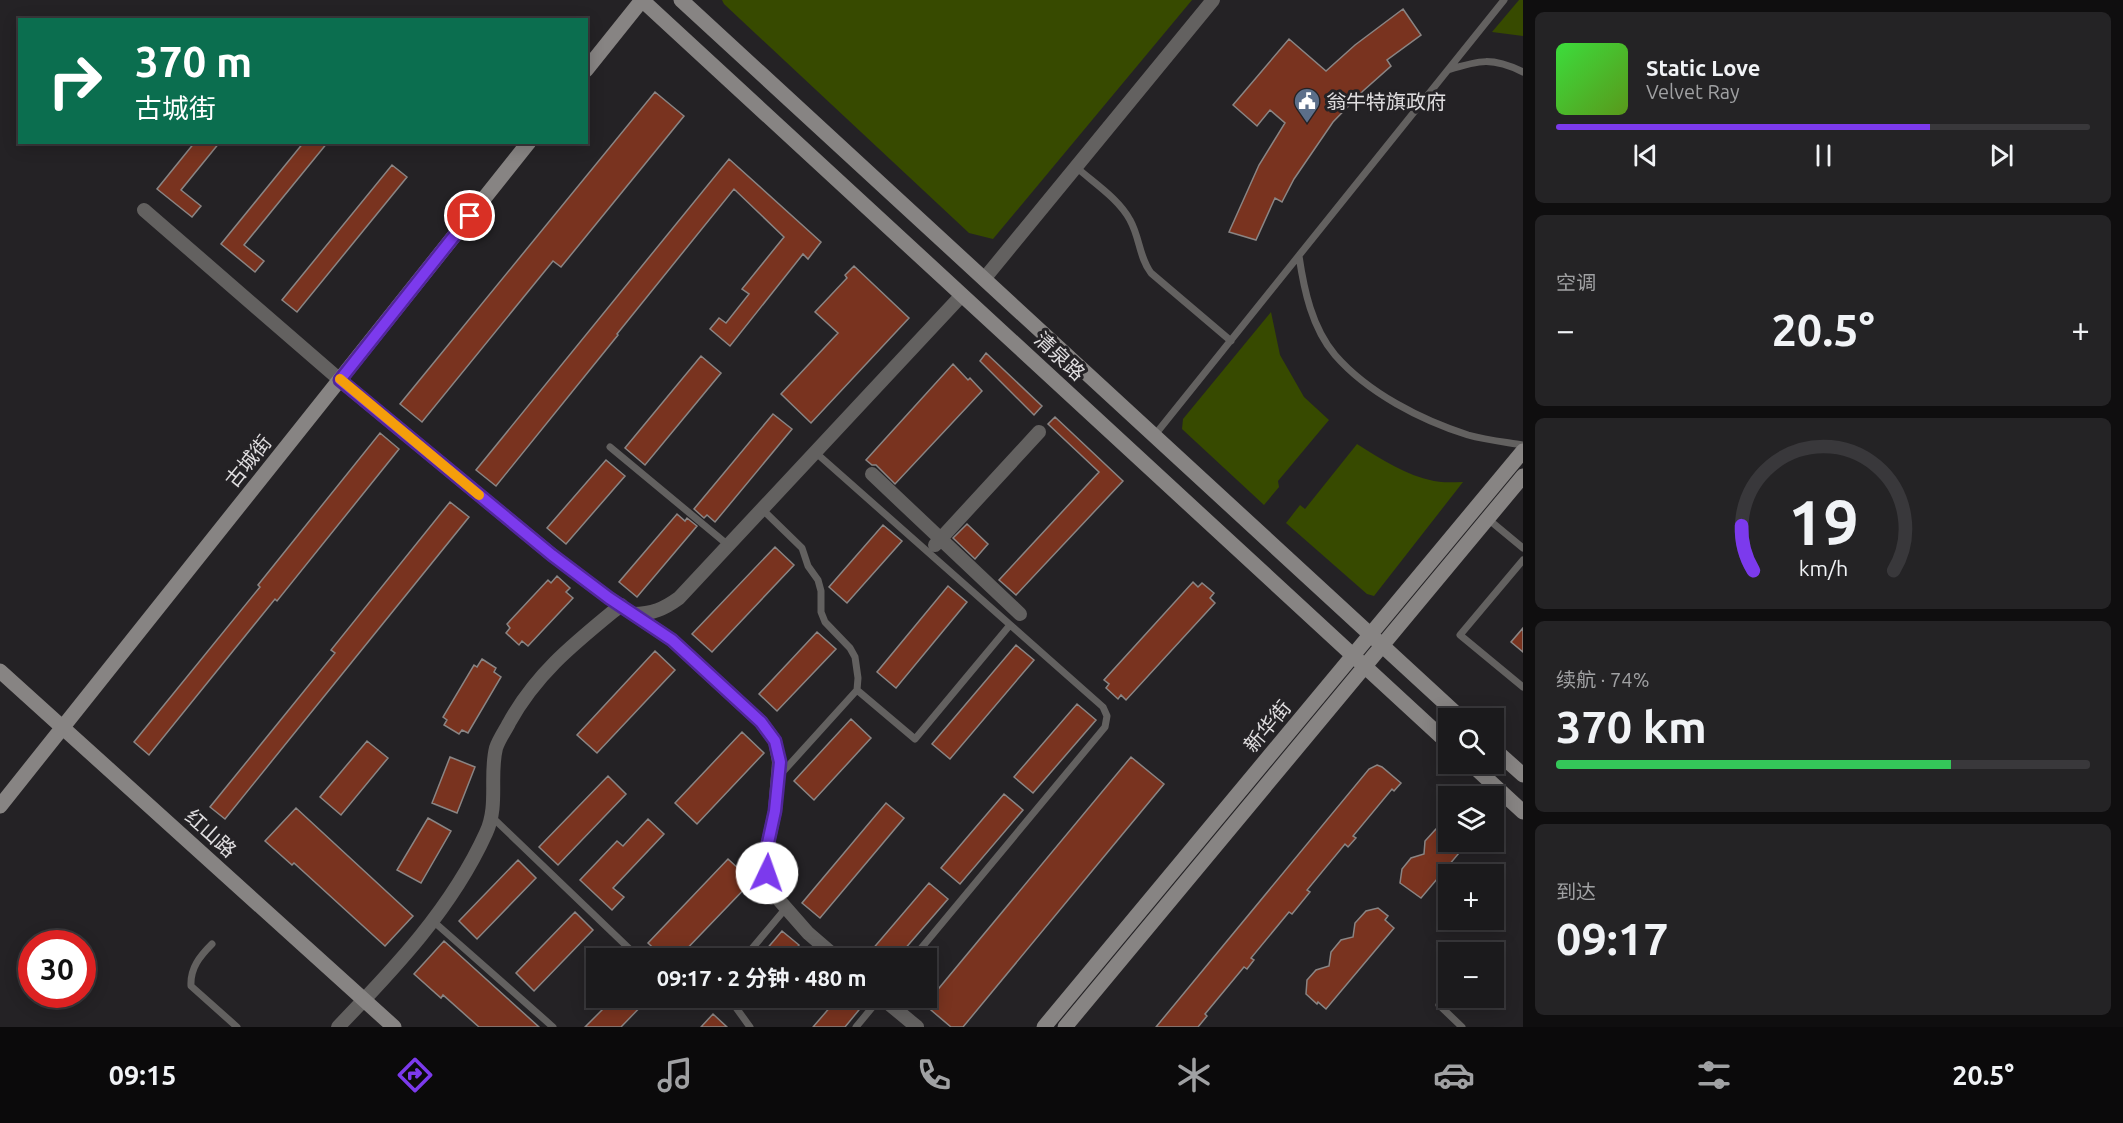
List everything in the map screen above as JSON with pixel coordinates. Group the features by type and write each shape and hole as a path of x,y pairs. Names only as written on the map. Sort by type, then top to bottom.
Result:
{"street":[{"path":"588,68 642,0"},
{"name":"清泉路","path":"642,0 1438,734"},
{"name":"清泉路","path":"681,0 1450,708"},
{"path":"984,279 1213,0"},
{"name":"古城街","path":"0,806 526,144"},
{"path":"144,210 340,380 552,555 672,640 761,722 775,741 780,762 775,811 766,852 767,873 772,892 808,933 825,948"},
{"path":"633,614 650,614 667,607 679,598 962,295"},
{"path":"938,542 1039,432"},
{"name":"新华街","path":"1044,1027 1523,451"},
{"path":"872,474 938,542 1020,614"},
{"name":"新华街","path":"1065,1027 1523,476"},
{"path":"338,1027 433,921 457,888 487,832 493,812 492,768 497,745 518,707 537,680 561,654 621,605"},
{"name":"红山路","path":"0,671 394,1027"},
{"path":"1504,758 1523,775"},
{"path":"1482,774 1523,812"},
{"path":"893,1008 917,1027"}],"lane":[{"path":"1154,436 1504,0"},
{"path":"1448,70 1476,61 1503,62 1523,72"},
{"path":"1076,167 1122,208 1131,222 1144,263 1151,273 1231,341"},
{"path":"1299,256 1305,295 1318,324 1334,353 1357,376 1402,406 1433,421 1469,435 1523,444"},
{"path":"610,447 728,545"},
{"path":"815,452 1103,707 1107,716 1105,728 921,948"},
{"path":"762,509 802,548 808,566 818,580 821,591 821,612 825,622 850,648 855,657 858,678 857,690 778,777"},
{"path":"1488,519 1523,548"},
{"path":"1523,560 1461,635 1523,687"},
{"path":"857,690 915,739 1010,625"},
{"path":"492,817 629,948"},
{"path":"752,948 786,908"},
{"path":"433,921 553,1027"},
{"path":"212,944 200,956 190,973 191,986 237,1027"},
{"path":"736,1008 750,1027"},
{"path":"856,1027 872,1008"},
{"path":"1442,1008 1462,1027"}],"green space":[{"path":"722,0 1192,0 993,239 969,233"},
{"path":"1519,0 1523,0 1523,36 1492,32"},
{"path":"1271,312 1280,355 1304,397 1329,420 1278,481 1279,487 1264,505 1182,429 1183,419"},
{"path":"1357,444 1394,466 1424,479 1437,482 1463,482 1374,596 1367,594 1286,523 1300,505 1305,509"}],"building":[{"name":"翁牛特旗政府","path":"1403,9 1421,35 1387,60 1391,66 1333,122 1294,179 1282,202 1275,198 1256,240 1229,232 1259,165 1285,123 1270,110 1257,126 1233,105 1289,39 1326,71 1355,45"},
{"path":"655,92 684,116 561,267 553,261 422,422 400,404"},
{"path":"193,144 218,144 181,190 201,206 192,217 157,189"},
{"path":"302,144 326,144 244,245 264,261 255,272 221,244"},
{"path":"729,159 821,242 808,259 803,254 730,346 710,329 719,318 726,323 749,294 742,289 784,237 734,189 496,486 476,470"},
{"path":"392,165 407,177 297,312 282,300"},
{"path":"854,266 909,318 811,423 781,394 838,333 815,312 847,278 845,275"},
{"path":"986,353 1042,406 1034,415 980,361"},
{"path":"701,356 721,373 645,465 625,448"},
{"path":"953,364 982,391 895,484 876,465 866,460"},
{"path":"773,414 792,429 715,522 707,515 704,518 694,509"},
{"path":"1055,417 1123,481 1016,595 999,580 1099,472 1048,424"},
{"path":"380,433 399,449 149,755 134,742 260,587 258,585"},
{"path":"606,460 625,476 566,544 547,528"},
{"path":"450,502 469,517 225,819 210,807 335,653 331,650"},
{"path":"677,514 685,521 687,518 697,526 637,597 619,582"},
{"path":"967,524 988,544 975,559 953,538"},
{"path":"883,525 902,541 847,603 829,587"},
{"path":"775,547 794,565 712,652 692,634"},
{"path":"557,576 570,588 566,592 573,598 528,646 522,641 519,645 506,633 510,628 507,624 548,580 551,583"},
{"path":"1193,582 1198,587 1202,583 1214,593 1210,598 1215,603 1126,700 1121,695 1118,699 1106,688 1109,684 1104,680"},
{"path":"948,586 967,602 896,688 877,672"},
{"path":"1523,628 1523,652 1511,642"},
{"path":"817,632 836,649 777,711 759,694"},
{"path":"1016,645 1034,660 950,759 932,744"},
{"path":"655,651 675,670 597,753 577,735"},
{"path":"482,659 496,668 494,672 501,677 468,733 462,730 459,734 444,725 447,720 443,717 474,665 477,667"},
{"path":"1077,704 1096,720 1033,793 1014,777"},
{"path":"851,719 871,738 814,800 794,781"},
{"path":"742,732 764,753 697,824 675,803"},
{"path":"367,741 388,758 341,815 320,797"},
{"path":"450,757 475,767 457,813 432,803"},
{"path":"1131,757 1164,784 963,1027 951,1027 929,1008 937,1008 937,991"},
{"path":"1377,765 1401,783 1394,791 1392,789 1353,836 1356,838 1348,847 1345,844 1307,890 1310,892 1292,914 1289,912 1251,958 1254,960 1247,969 1244,967 1205,1014 1207,1016 1198,1027 1156,1027 1369,769"},
{"path":"608,776 626,794 558,865 539,847"},
{"path":"1004,794 1023,810 960,884 941,868"},
{"path":"886,803 904,818 820,918 802,903"},
{"path":"296,808 413,916 385,946 294,863 292,865 265,841"},
{"path":"428,818 451,831 421,883 397,870"},
{"path":"648,819 664,834 613,888 624,897 612,910 580,880 617,841 623,846"},
{"path":"1438,828 1438,852 1460,852 1450,864 1438,864 1438,878 1421,898 1400,883 1402,869 1411,858 1424,854 1425,841"},
{"path":"728,859 752,881 688,948 653,948 648,943"},
{"path":"518,860 536,878 477,939 459,921"},
{"path":"929,883 948,899 906,948 874,948"},
{"path":"1378,908 1388,916 1385,920 1394,928 1326,1009 1318,1002 1317,1004 1306,994 1307,980 1316,970 1329,966 1331,952 1341,940 1353,937 1355,923 1366,911"},
{"path":"575,912 593,930 534,991 516,973"},
{"path":"782,931 799,945 796,948 768,948"},
{"path":"444,941 539,1027 479,1027 443,995 441,998 414,974"},
{"path":"604,1008 639,1008 621,1027 585,1027"},
{"path":"829,1008 861,1008 845,1027 813,1027"},
{"path":"713,1014 727,1027 701,1027"}],"slow traffic":[{"path":"340,379 479,495"}],"place":[{"name":"翁牛特旗政府","path":"1307,124"}],"route":[{"path":"470,216 340,380 552,555 609,598 672,640 761,722 775,741 780,762 775,811 766,852 767,873"}]}
